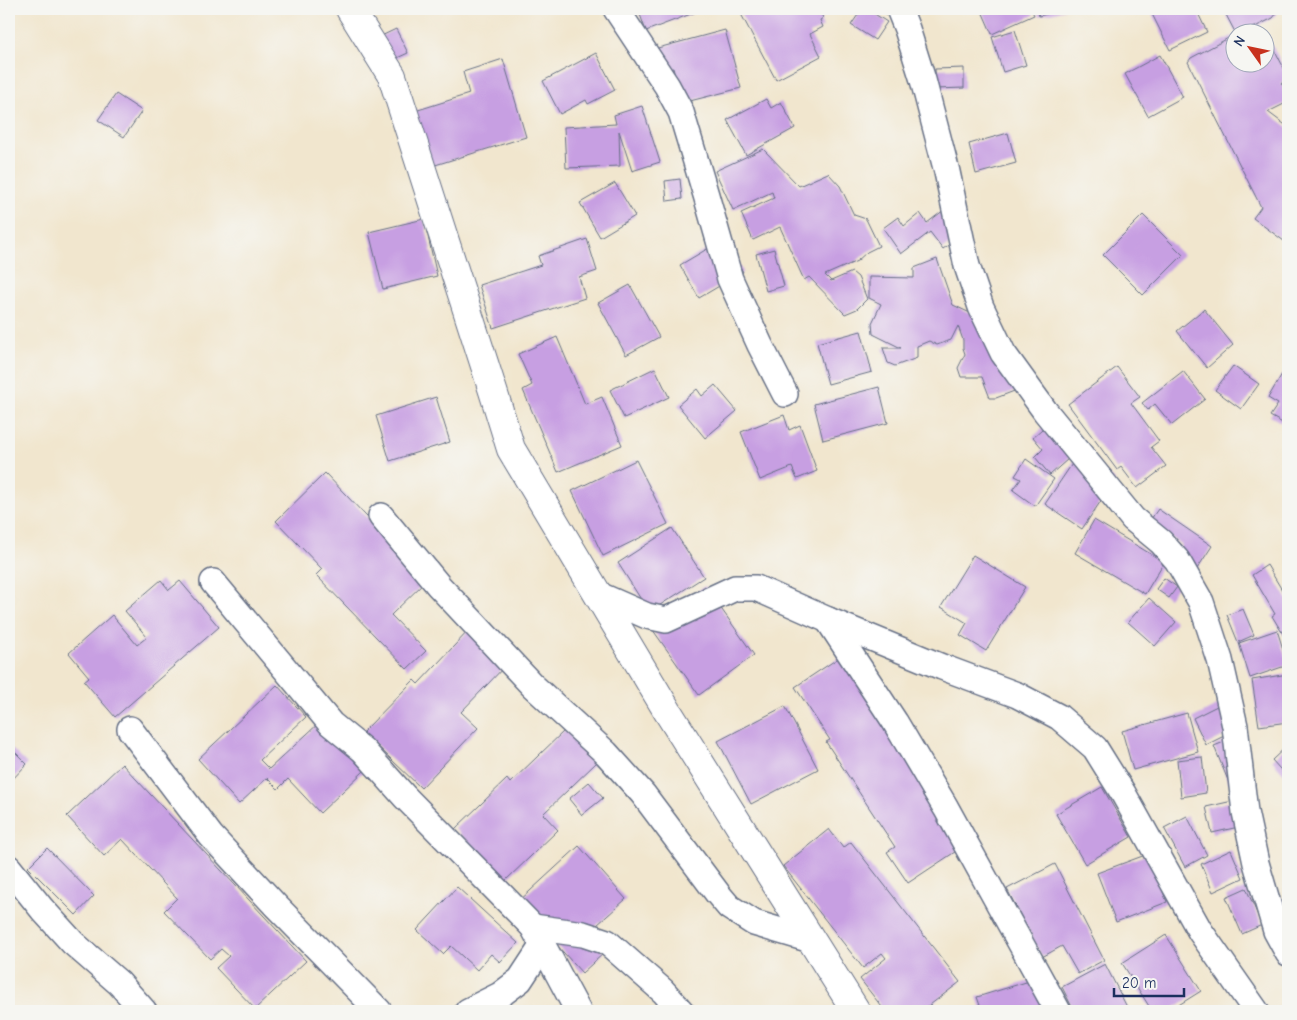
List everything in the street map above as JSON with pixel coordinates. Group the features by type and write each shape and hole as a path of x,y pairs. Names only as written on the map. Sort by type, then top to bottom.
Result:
{"main road":[{"path":"350,9 392,76 511,449 668,712 856,1011"}],"street":[{"path":"616,9 667,86 680,112 730,279 785,394"},
{"path":"899,9 923,80 947,172 967,266 981,307 1003,353 1045,411 1133,519 1162,542 1177,560 1202,602 1220,660 1235,726 1245,812 1256,864 1276,931 1288,952"},
{"path":"381,516 439,586 532,685 606,753 644,794 729,907 754,923 811,940"},
{"path":"213,582 331,724 363,750 405,797 538,936 578,1011"},
{"path":"598,594 647,616 666,620 735,588 756,588 942,667 1017,695 1059,717 1095,748 1123,793 1200,930 1256,1011"},
{"path":"828,620 895,722 946,808 1058,1011"},
{"path":"130,729 211,836 276,907 379,1011"},
{"path":"9,868 42,909 73,943 119,983 144,1011"},
{"path":"538,936 583,934 608,942 681,1011"},
{"path":"468,1011 500,995 520,980 538,936"}],"building":[{"path":"638,9 704,9 646,31"},
{"path":"751,9 819,9 823,18 820,20 823,27 810,34 821,56 776,80 741,14"},
{"path":"862,9 867,9 887,22 875,40 851,25"},
{"path":"981,9 1031,9 1034,15 992,34"},
{"path":"1037,9 1066,9 1039,16"},
{"path":"1196,9 1207,32 1170,50 1150,10"},
{"path":"1223,9 1280,9 1273,18 1265,22 1230,22"},
{"path":"396,29 408,53 384,64 373,40"},
{"path":"725,30 741,88 682,103 673,68 659,71 654,49"},
{"path":"1015,30 1026,65 1003,72 992,37"},
{"path":"1224,40 1224,72 1274,72 1274,49 1288,76 1281,84 1288,89 1288,102 1268,112 1288,127 1288,244 1253,218 1261,207 1188,62 1191,58"},
{"path":"596,53 615,90 588,104 586,100 560,114 543,81"},
{"path":"1160,55 1183,97 1148,116 1125,74"},
{"path":"503,59 526,137 432,166 415,111 469,94 463,72"},
{"path":"964,68 964,88 936,89 935,69"},
{"path":"116,94 142,111 124,137 98,120"},
{"path":"766,99 771,108 781,102 795,128 746,155 727,120"},
{"path":"642,106 660,162 632,171 619,131 620,166 566,168 564,127 616,124 614,115"},
{"path":"1008,133 1016,163 976,174 969,144"},
{"path":"763,149 799,186 828,173 840,186 854,215 866,219 879,246 867,252 857,261 825,275 831,281 852,272 858,277 867,299 857,309 845,314 809,277 804,280 780,227 753,240 741,213 774,198 772,192 733,210 715,171"},
{"path":"680,179 682,199 667,201 665,181"},
{"path":"615,183 635,216 600,237 580,203"},
{"path":"944,210 962,235 943,249 930,232 901,254 883,228 898,217 904,226 920,213 927,223"},
{"path":"1143,215 1183,255 1143,295 1103,255"},
{"path":"424,219 437,276 383,289 369,232"},
{"path":"587,239 597,271 579,277 585,298 493,328 479,285 541,265 538,256"},
{"path":"724,239 743,272 699,298 680,265"},
{"path":"774,249 784,286 766,291 756,254"},
{"path":"937,259 953,305 983,319 1017,390 996,398 990,398 982,377 961,377 958,368 965,354 958,326 951,340 937,345 929,341 917,346 917,358 895,366 888,363 883,348 901,348 873,334 872,323 881,304 869,298 869,277 914,278 914,268"},
{"path":"630,285 659,337 626,355 598,303"},
{"path":"1204,309 1233,345 1207,368 1177,331"},
{"path":"861,331 872,372 828,384 817,343"},
{"path":"557,337 585,404 602,397 622,445 558,472 523,390 532,385 518,354"},
{"path":"1233,366 1259,384 1241,409 1215,390"},
{"path":"1117,367 1140,397 1131,403 1159,441 1151,447 1166,466 1137,488 1121,467 1117,470 1068,404"},
{"path":"655,368 669,397 624,418 610,390"},
{"path":"1183,371 1205,399 1172,425 1155,404 1148,410 1142,403"},
{"path":"1282,374 1288,378 1288,426 1270,416 1278,404 1268,398"},
{"path":"715,385 737,411 705,438 678,405 697,389 702,396"},
{"path":"879,387 888,423 823,440 814,404"},
{"path":"436,397 450,442 390,461 376,416"},
{"path":"784,415 789,430 800,425 817,471 797,479 792,467 760,480 741,432"},
{"path":"1051,421 1077,451 1050,475 1035,457 1043,449 1033,437"},
{"path":"1078,455 1115,480 1082,529 1045,504"},
{"path":"1026,459 1054,479 1035,506 1013,490 1021,479 1015,476"},
{"path":"636,460 668,524 603,556 572,491"},
{"path":"325,473 427,580 391,615 426,651 407,669 316,575 322,569 276,521"},
{"path":"1158,509 1212,546 1197,569 1176,554 1182,545 1149,522"},
{"path":"1094,520 1164,562 1145,594 1075,553"},
{"path":"672,528 704,577 649,612 618,563"},
{"path":"973,555 1025,587 986,651 960,635 967,623 941,607"},
{"path":"1267,565 1288,600 1288,638 1286,639 1272,616 1275,614 1252,575"},
{"path":"1164,578 1177,587 1169,598 1156,589"},
{"path":"161,580 169,590 180,581 219,627 115,717 84,681 89,677 69,653 112,615 137,645 147,637 125,611"},
{"path":"705,586 754,655 699,695 650,626"},
{"path":"1149,598 1176,622 1155,646 1128,622"},
{"path":"1243,609 1254,635 1238,642 1227,615"},
{"path":"471,628 508,663 461,712 478,728 421,788 363,732 414,680 418,684"},
{"path":"1277,630 1288,665 1250,678 1239,643"},
{"path":"852,649 970,842 908,883 887,852 895,847 826,742 830,740 795,687"},
{"path":"1288,674 1288,722 1259,726 1252,680"},
{"path":"277,685 306,717 260,760 269,769 319,723 364,771 320,813 288,779 278,789 267,778 239,804 198,759"},
{"path":"1221,704 1234,731 1206,745 1193,718"},
{"path":"785,706 818,769 751,804 718,741"},
{"path":"1187,713 1198,752 1133,770 1122,731"},
{"path":"565,730 597,762 543,814 558,830 505,881 455,829 507,779 510,783"},
{"path":"1229,740 1243,777 1229,783 1214,746"},
{"path":"1288,745 1288,778 1272,760"},
{"path":"9,746 27,764 9,783"},
{"path":"1202,757 1206,793 1181,797 1177,760"},
{"path":"122,764 306,961 255,1009 216,968 229,956 221,949 210,959 164,911 177,898 122,839 104,856 67,816"},
{"path":"589,782 603,798 582,815 569,799"},
{"path":"1102,787 1131,837 1085,864 1056,814"},
{"path":"1237,800 1243,826 1212,833 1206,807"},
{"path":"1187,816 1207,855 1185,867 1164,828"},
{"path":"829,829 843,848 851,842 960,982 922,1011 885,1011 860,979 886,958 882,953 863,968 783,866"},
{"path":"579,846 626,899 587,934 604,953 582,973 518,902"},
{"path":"47,848 94,896 76,915 28,867"},
{"path":"1231,850 1243,878 1213,892 1201,864"},
{"path":"1148,854 1167,902 1116,922 1097,873"},
{"path":"1055,864 1104,960 1078,974 1062,946 1042,957 1007,889"},
{"path":"457,887 518,943 500,962 491,954 477,970 451,946 443,954 417,930"},
{"path":"1246,888 1262,925 1242,934 1226,897"},
{"path":"1166,935 1201,991 1169,1011 1152,1011 1122,963"},
{"path":"1105,964 1129,1011 1074,1011 1062,987"},
{"path":"1036,979 1045,1011 982,1011 977,997"}]}
